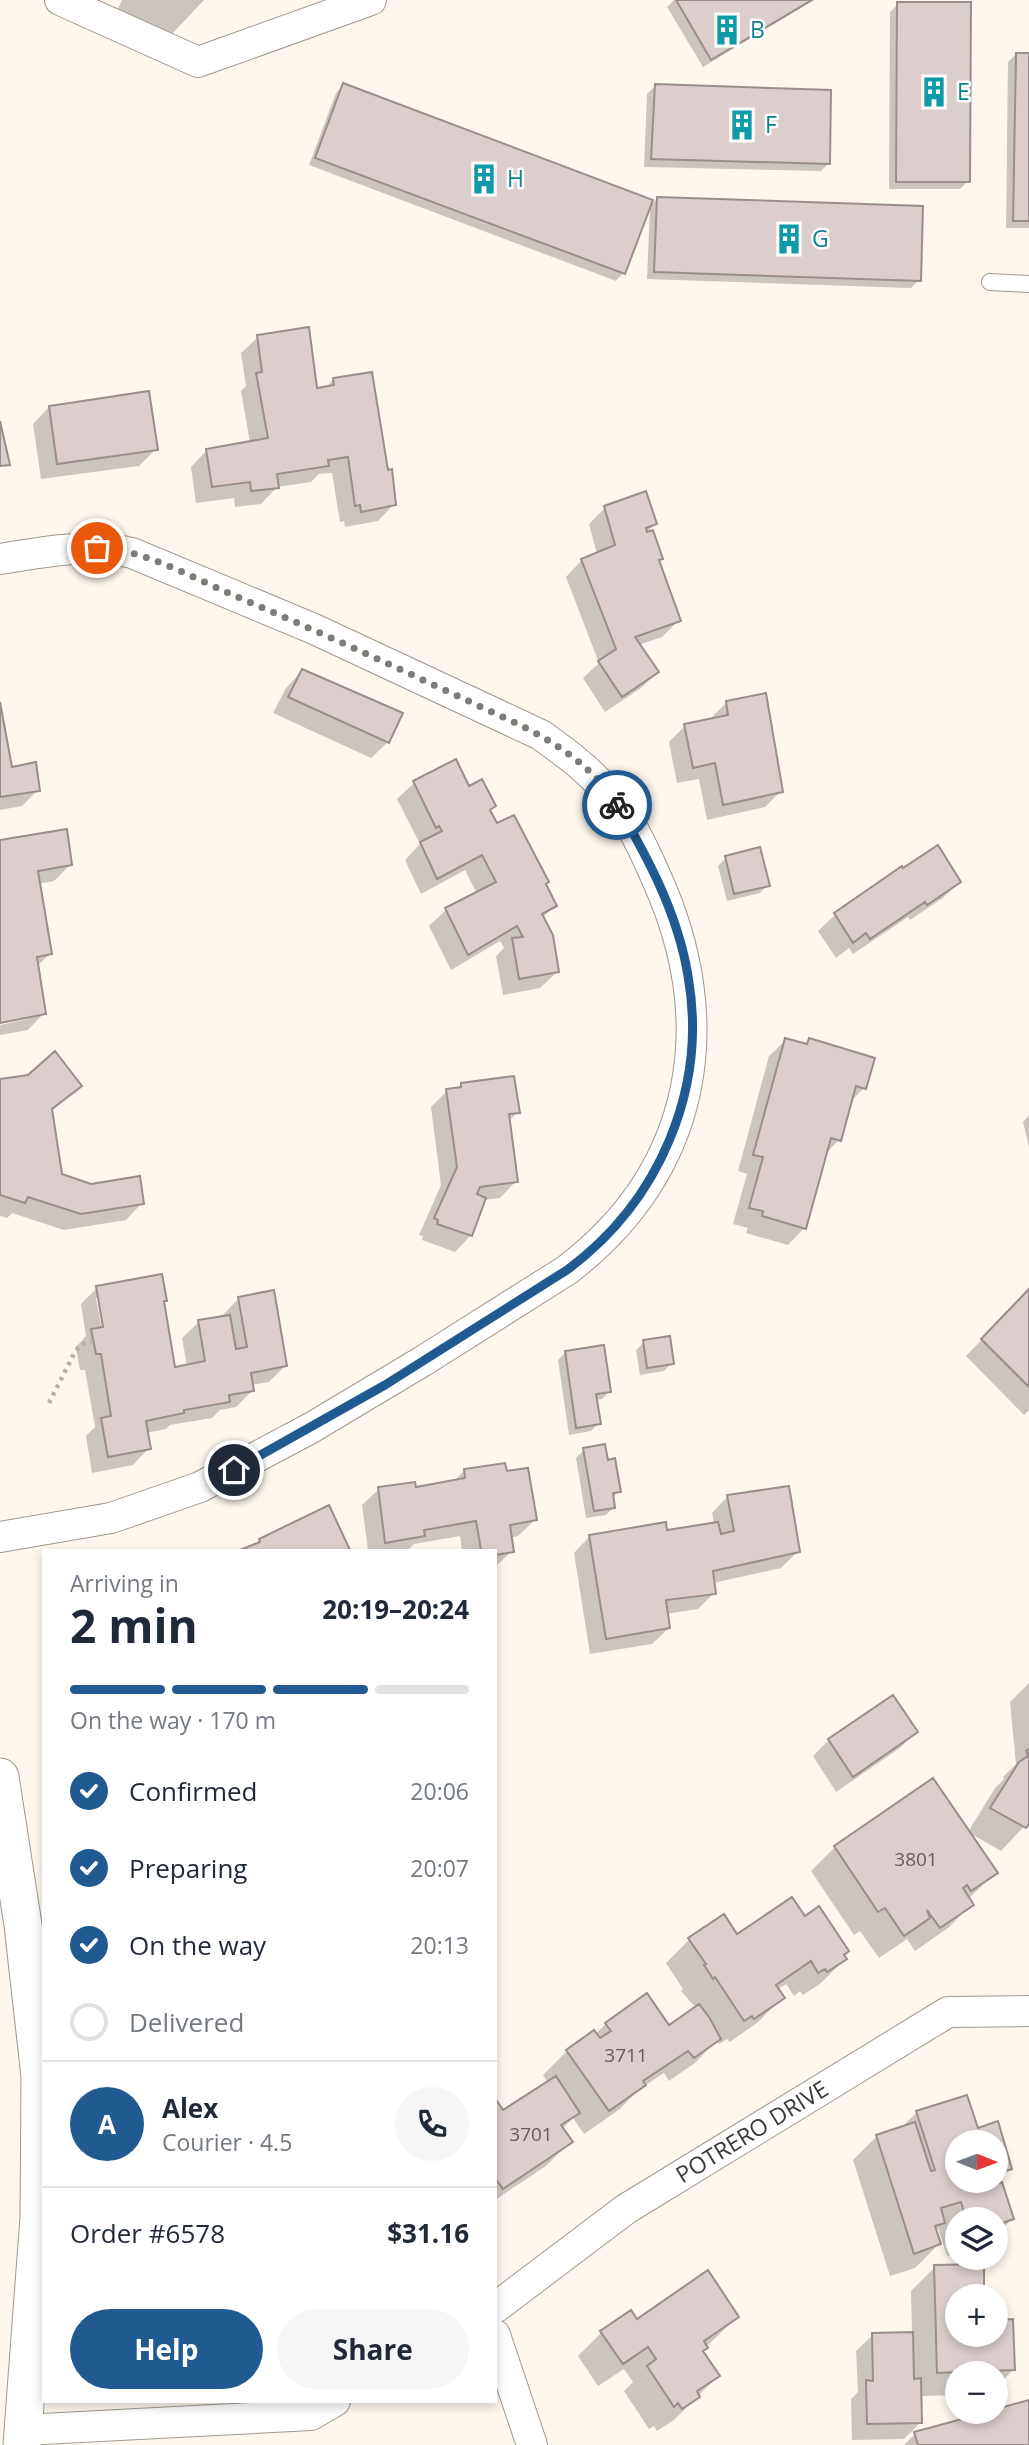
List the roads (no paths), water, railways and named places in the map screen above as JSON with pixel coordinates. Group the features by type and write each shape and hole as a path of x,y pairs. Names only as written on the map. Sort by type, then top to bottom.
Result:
{"street":[{"path":"60,0 198,62 372,0"},
{"path":"0,559 83,549 107,548 132,553 314,629 541,735 569,754 602,785 643,848 666,899 681,946 688,975 692,1014 688,1081 672,1138 651,1180 632,1208 578,1262 385,1385 219,1478 170,1499 111,1518 0,1537"},
{"path":"0,1777 23,1924 40,2076 39,2217 22,2438 311,2415 332,2403"},
{"name":"POTRERO DRIVE","path":"497,2306 626,2209 948,2012 1029,2011"},
{"path":"497,2341 532,2445"}],"lane":[{"path":"990,282 1029,284"}],"place":[{"name":"B","path":"727,30"},
{"name":"E","path":"934,92"},
{"name":"F","path":"742,125"},
{"name":"H","path":"484,179"},
{"name":"G","path":"789,239"}]}
